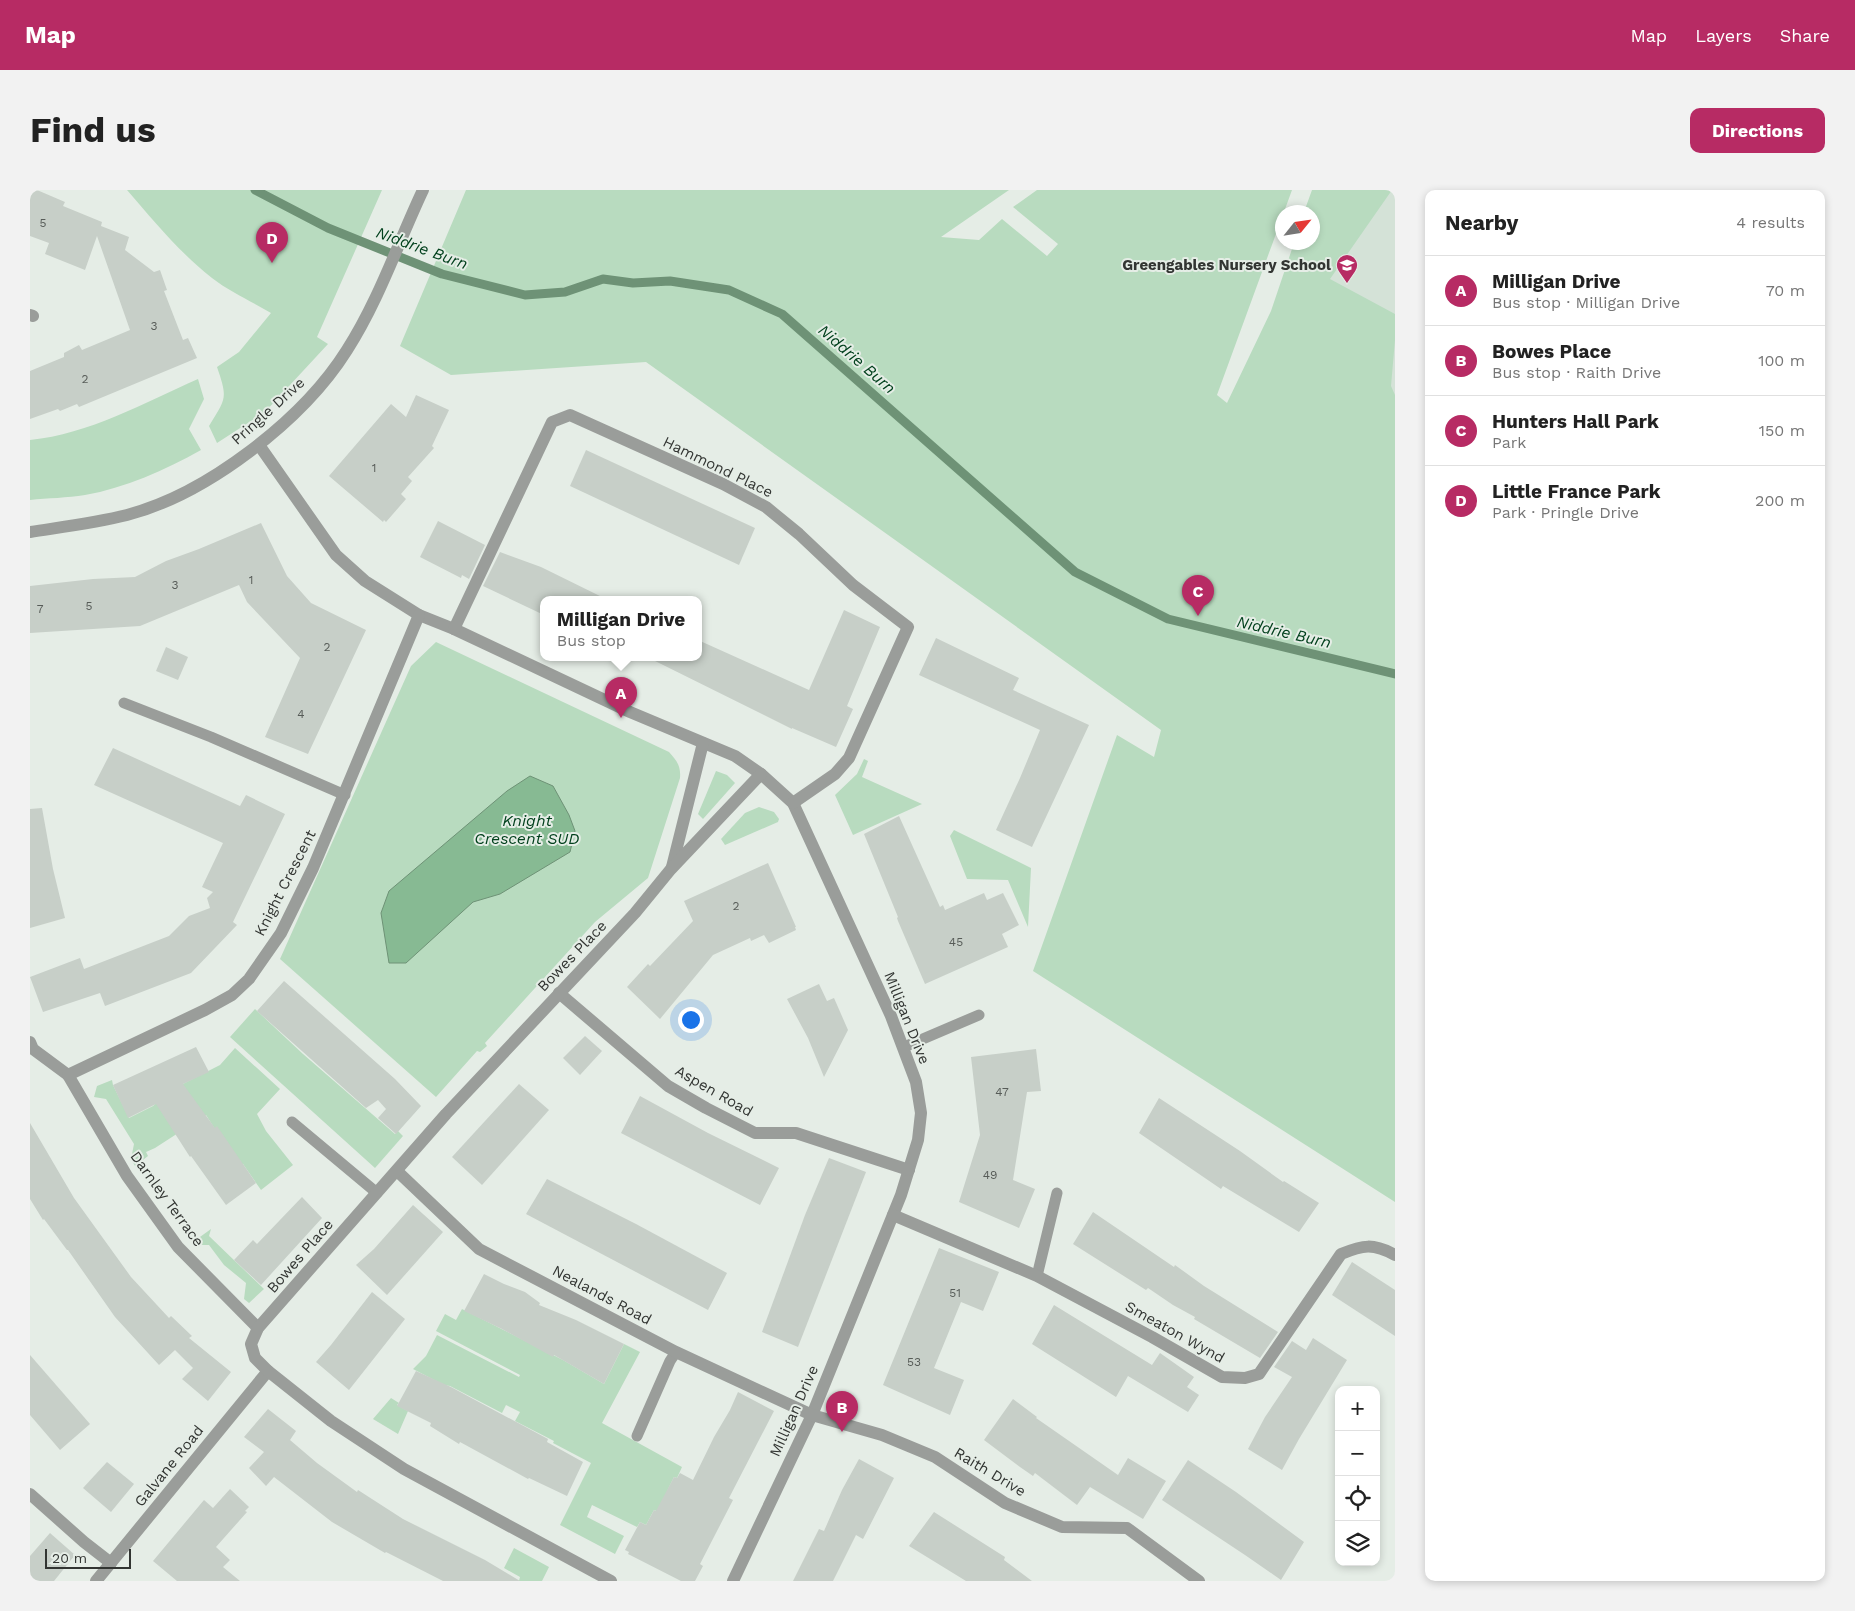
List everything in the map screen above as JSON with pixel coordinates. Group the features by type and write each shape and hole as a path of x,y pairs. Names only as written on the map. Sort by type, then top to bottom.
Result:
{"street":[{"name":"Pringle Drive","path":"30,532 79,525 128,514 171,499 222,471 259,445 296,412 330,376 348,349 381,287 421,195"},
{"name":"Hammond Place","path":"454,629 552,422 570,415 723,484 766,507 800,534 853,585 908,626 849,758 835,774 793,803"},
{"name":"Milligan Drive","path":"259,445 336,555 365,581 419,615 454,629 630,712 735,756 761,774 793,803 888,1008 916,1082 922,1113 918,1140 893,1215 812,1415 733,1581"},
{"name":"Knight Crescent","path":"68,1075 205,1010 232,995 249,979 281,933 313,868 419,615"},
{"name":"Bowes Place","path":"671,869 703,743"},
{"name":"Bowes Place","path":"611,1581 404,1470 331,1421 268,1371 255,1358 251,1344 258,1328 446,1114 635,913 671,869 761,774"},
{"name":"Aspen Road","path":"559,992 668,1086 755,1133 796,1133 909,1170"},
{"path":"31,1048 68,1075"},
{"name":"Darnley Terrace","path":"68,1075 127,1176 178,1247 258,1328"},
{"name":"Nealands Road","path":"397,1171 479,1249 676,1352 812,1415"},
{"name":"Smeaton Wynd","path":"893,1215 1037,1276 1152,1337 1222,1377 1245,1378 1259,1374 1341,1254 1362,1246 1385,1249 1395,1255"},
{"name":"Galvane Road","path":"99,1580 268,1371"},
{"name":"Raith Drive","path":"812,1415 882,1435 935,1458 1005,1502 1062,1527 1127,1528 1200,1581"},
{"path":"30,1494 84,1542 111,1563"}],"lane":[{"path":"124,703 211,737 345,795"},
{"path":"904,1047 979,1015"},
{"path":"292,1122 377,1193"},
{"path":"1037,1276 1057,1193"},
{"path":"636,1436 670,1360 676,1352"}],"shaded area":[{"path":"127,190 382,190 317,337 328,344 265,412 217,443 209,426 224,398 223,386 217,367 239,352 271,313 226,288 200,268 167,236"},
{"path":"466,190 1009,190 941,237 979,240 1002,219 1047,256 1058,244 1013,207 1037,190 1292,190 1287,205 1275,205 1275,236 1217,395 1227,403 1271,311 1292,250 1320,250 1320,205 1307,205 1312,190 1392,190 1330,279 1395,314 1391,386 1395,395 1395,1202 1033,971 1117,735 1154,757 1161,730 646,362 451,375 400,346"},
{"name":"Greengables Nursery School","path":"1336,190 1395,190 1395,434 1262,378 1312,250 1320,250 1320,231"},
{"path":"198,379 204,399 189,429 201,450 159,471 115,488 78,496 30,500 30,440 52,437 95,424"},
{"path":"436,642 669,752 678,764 680,778 648,878 595,922 485,1043 487,1046 480,1052 477,1051 436,1097 280,959 411,666"},
{"path":"864,759 868,761 862,777 922,804 853,835 835,795 857,774"},
{"path":"716,771 727,775 735,783 703,819 698,814"},
{"path":"759,807 774,812 779,819 778,822 725,845 721,839 745,813"},
{"path":"954,830 1031,868 1028,927 1008,880 967,879 950,836"},
{"path":"255,1009 303,1054 395,1134 398,1131 403,1136 375,1168 230,1037"},
{"path":"235,1048 280,1089 257,1114 266,1131 293,1165 261,1190 243,1164 239,1167 206,1115 146,1152 148,1156 135,1166 131,1159 134,1144 106,1099 94,1097 97,1086 112,1080 129,1118 153,1106 173,1089 220,1065"},
{"path":"211,1229 209,1236 264,1289 249,1303 244,1299 246,1283 224,1265 209,1245 195,1245 193,1242"},
{"path":"462,1309 563,1360 604,1384 624,1344 640,1352 602,1423 682,1467 677,1478 674,1477 668,1489 661,1513 654,1510 646,1525 640,1522 637,1527 592,1505 587,1517 624,1536 615,1554 560,1525 591,1463 515,1421 520,1412 506,1405 502,1413 413,1369 426,1356 437,1335 519,1377 520,1375 436,1331 445,1314 456,1320"},
{"path":"391,1398 399,1403 397,1405 408,1411 398,1434 373,1419"},
{"path":"514,1548 549,1567 542,1581 519,1581 520,1577 504,1568"}],"water":[{"name":"Knight Crescent SUD","path":"530,776 553,786 569,815 575,831 570,852 500,894 473,902 406,963 389,963 381,913 389,891 507,791"}],"building":[{"path":"30,190 37,190 65,202 63,206 102,222 101,226 129,237 125,250 154,272 160,270 167,290 164,291 183,340 188,338 197,358 79,407 77,404 30,419 30,371 64,357 64,353 79,345 82,350 130,330 97,236 85,270 45,254 49,243 30,236"},
{"path":"416,395 449,410 432,446 434,448 408,477 412,481 401,494 406,499 386,522 384,520 383,522 329,476 391,404 406,417"},
{"path":"586,450 755,528 739,565 570,486"},
{"path":"438,521 485,545 469,579 462,575 461,578 420,557"},
{"path":"261,523 287,576 311,603 366,630 308,754 265,737 300,658 247,602 239,585 140,626 30,633 30,586 93,579 135,577 166,561"},
{"path":"500,552 541,567 600,596 540,596 540,613 483,586"},
{"path":"844,610 880,627 847,706 853,709 836,747 792,729 655,661 702,661 702,642 809,690"},
{"path":"936,638 1019,678 1013,690 1089,725 1032,847 996,830 1040,730 919,675"},
{"path":"166,647 188,657 178,680 156,671"},
{"path":"113,748 240,806 246,795 285,814 233,922 237,925 191,973 105,1006 100,993 43,1012 30,977 80,958 84,969 169,936 189,916 210,908 207,898 213,892 202,887 223,843 94,785"},
{"path":"42,808 53,869 65,918 30,928 30,809"},
{"path":"899,816 940,907 943,905 945,910 984,893 987,900 1003,893 1019,925 1002,934 1008,947 925,984 864,834"},
{"path":"768,863 796,930 769,943 764,935 751,941 750,938 713,955 660,1019 627,987 693,921 684,901"},
{"path":"284,981 395,1079 421,1106 396,1134 378,1118 386,1109 378,1100 366,1108 257,1011"},
{"path":"819,984 827,1001 834,998 848,1030 824,1077 808,1038 787,999"},
{"path":"585,1036 602,1051 580,1075 563,1058"},
{"path":"196,1047 209,1072 183,1084 215,1128 217,1126 256,1183 226,1205 190,1157 156,1104 128,1118 113,1085"},
{"path":"1036,1049 1041,1091 1027,1092 1013,1180 1035,1189 1019,1228 959,1202 980,1135 971,1057"},
{"path":"519,1084 549,1110 482,1185 452,1157"},
{"path":"640,1096 708,1133 779,1168 760,1205 621,1133"},
{"path":"1159,1098 1240,1151 1283,1182 1319,1203 1299,1232 1223,1186 1221,1189 1139,1133"},
{"path":"30,1123 74,1198 131,1277 169,1318 171,1316 192,1336 189,1338 231,1372 208,1401 182,1379 193,1368 175,1350 159,1365 115,1317 68,1250 43,1220 30,1199"},
{"path":"829,1158 866,1172 798,1347 762,1332 805,1215"},
{"path":"547,1179 727,1273 708,1310 526,1214"},
{"path":"302,1197 322,1218 261,1285 234,1260 253,1240 257,1244"},
{"path":"413,1205 443,1232 387,1295 356,1265 374,1249"},
{"path":"1093,1212 1174,1267 1175,1265 1204,1286 1278,1332 1260,1358 1073,1244"},
{"path":"939,1248 999,1272 983,1311 961,1302 934,1368 964,1380 950,1415 883,1385"},
{"path":"1352,1262 1395,1290 1395,1336 1332,1295"},
{"path":"484,1274 525,1292 540,1303 539,1305 576,1320 624,1344 604,1384 554,1355 553,1357 464,1311"},
{"path":"372,1292 405,1319 349,1390 316,1362"},
{"path":"1054,1305 1152,1365 1160,1353 1194,1377 1187,1387 1199,1395 1188,1412 1128,1376 1116,1397 1032,1344"},
{"path":"1313,1338 1347,1360 1282,1470 1248,1449 1265,1417 1292,1377 1274,1367 1292,1341 1306,1350"},
{"path":"30,1355 90,1424 60,1450 30,1415"},
{"path":"416,1371 451,1387 548,1439 547,1442 583,1462 567,1496 528,1479 460,1442 459,1444 430,1426 431,1423 397,1406"},
{"path":"738,1392 774,1411 729,1498 733,1500 700,1564 703,1566 695,1581 681,1581 628,1554 629,1552 625,1550 640,1522 646,1525 654,1510 656,1511 674,1477 677,1478 680,1473 693,1480"},
{"path":"1013,1399 1036,1418 1118,1475 1128,1458 1166,1481 1143,1519 1090,1487 1077,1505 1035,1473 1033,1476 984,1440"},
{"path":"268,1409 296,1431 290,1440 317,1463 357,1492 358,1490 403,1519 485,1560 520,1581 443,1581 385,1553 332,1522 274,1477 266,1486 249,1468 264,1452 244,1437"},
{"path":"859,1459 894,1478 863,1539 856,1535 833,1581 793,1581 819,1529 824,1531 842,1490"},
{"path":"1188,1460 1236,1492 1304,1542 1281,1580 1162,1500"},
{"path":"107,1462 134,1484 111,1512 83,1488"},
{"path":"230,1489 249,1507 245,1511 247,1512 216,1547 230,1560 223,1567 240,1581 177,1581 153,1561 204,1500 213,1508"},
{"path":"934,1512 1005,1557 1004,1560 1032,1581 966,1581 909,1546"},
{"path":"50,1533 75,1555 54,1581 30,1581 30,1556"}],"waterway":[{"name":"Niddrie Burn","path":"255,190 328,228 442,274 525,295 565,292 603,279 633,283 670,281 729,290 782,314 1075,572 1168,619 1395,674"}],"place":[{"name":"Little France Park","path":"272,263"},
{"name":"Greengables Nursery School","path":"1347,284"},
{"name":"Hunters Hall Park","path":"1198,616"},
{"name":"Milligan Drive","path":"621,718"},
{"name":"Bowes Place","path":"842,1432"}]}
